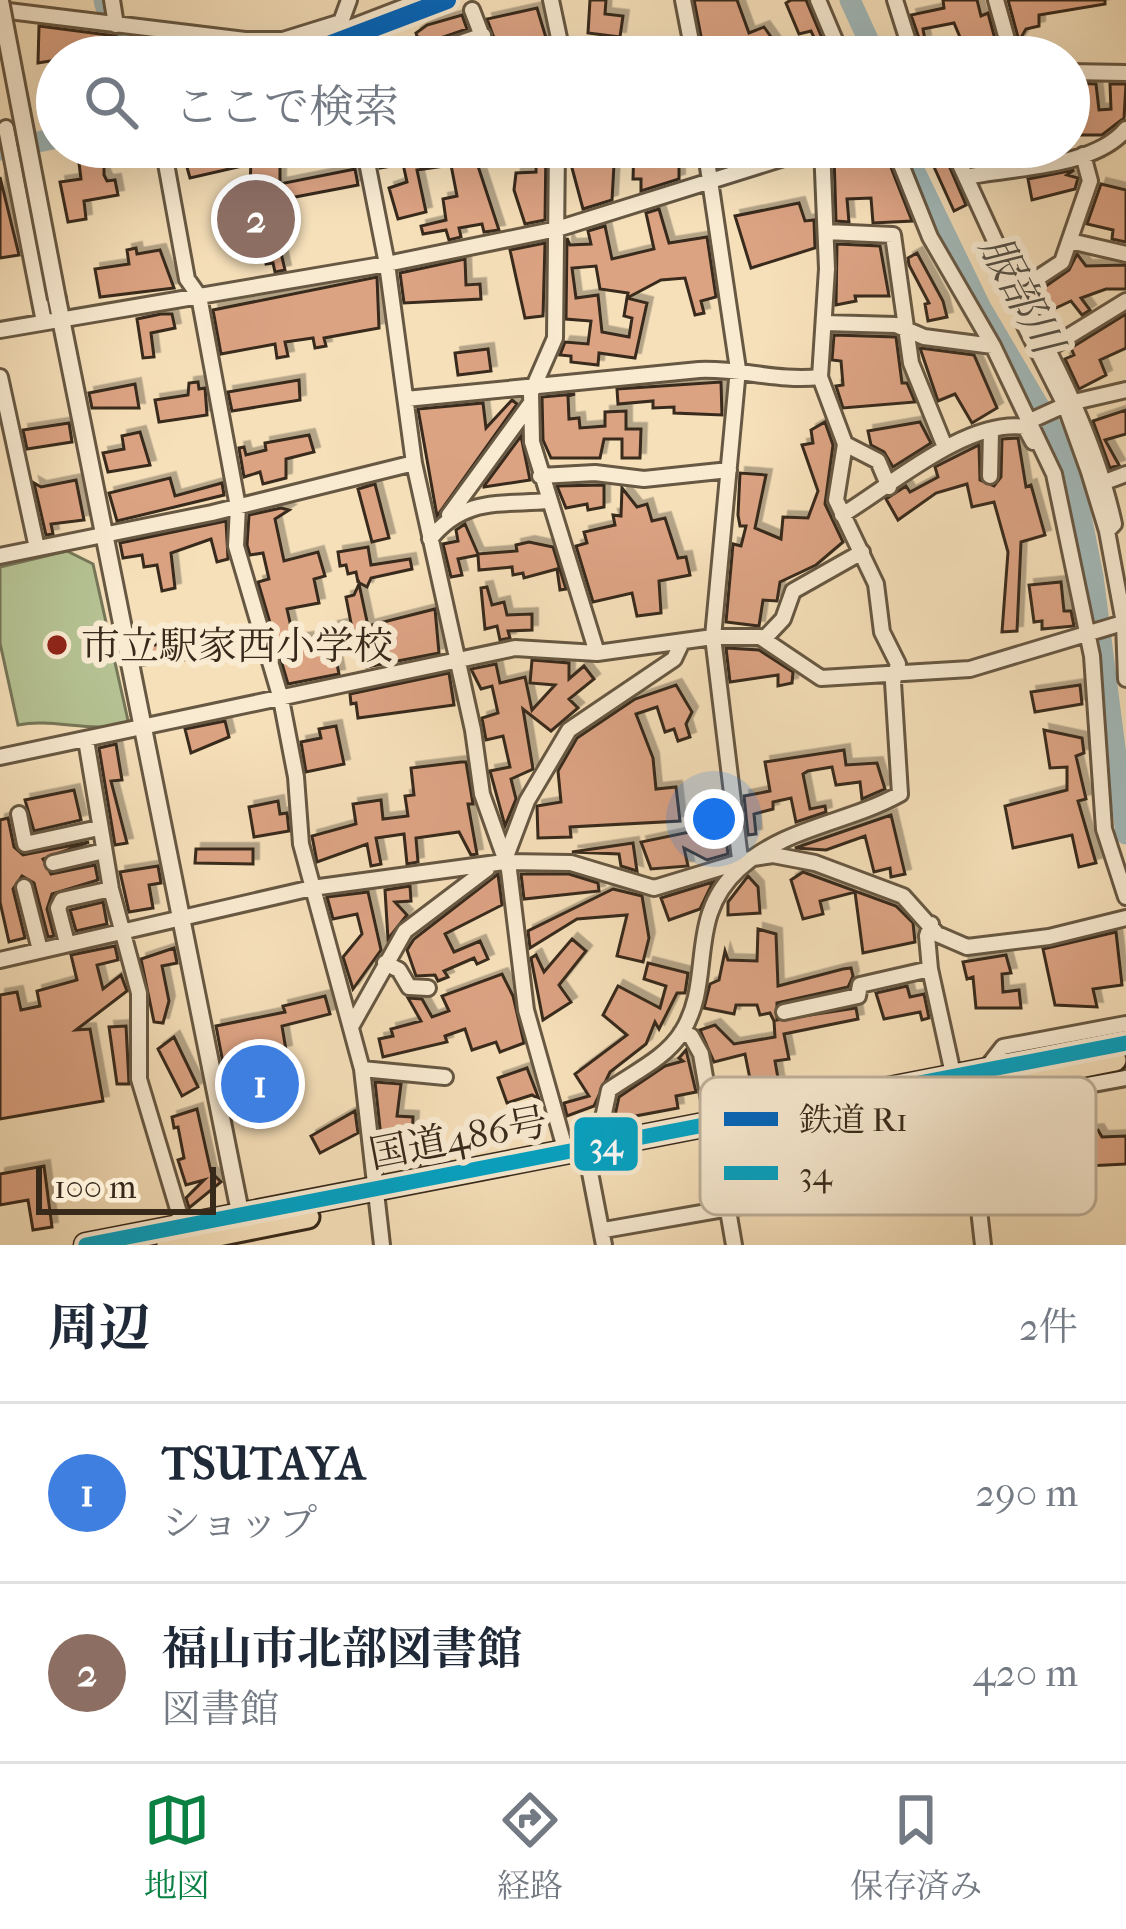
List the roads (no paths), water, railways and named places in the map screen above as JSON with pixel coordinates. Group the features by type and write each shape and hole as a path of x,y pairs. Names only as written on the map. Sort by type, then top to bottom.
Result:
{"highway":[{"name":"国道486号","path":"990,1077 1121,1057"},
{"name":"国道486号","path":"86,1245 183,1226 242,1222 700,1134"},
{"name":"国道486号","path":"377,1197 566,1152 593,1154"},
{"name":"国道486号","path":"168,1245 242,1222"}],"street":[{"path":"112,0 116,25"},
{"path":"344,36 349,0 359,0"},
{"path":"300,36 422,0"},
{"path":"551,0 559,36"},
{"path":"682,0 690,36"},
{"path":"818,0 833,36"},
{"path":"895,0 907,36"},
{"path":"996,0 1006,36"},
{"path":"0,1 57,299 53,320"},
{"path":"0,10 238,36"},
{"path":"472,10 483,34 478,36"},
{"path":"1090,73 1126,74"},
{"path":"1090,152 1116,141 1126,129"},
{"path":"10,140 105,536 242,1222"},
{"path":"167,168 187,279 199,296 238,507 236,546 281,699 296,777 301,844 362,1070 382,1245"},
{"path":"368,168 387,264 414,463 526,1010 566,1152"},
{"path":"557,168 557,229 552,238 555,338 534,384 531,403 540,476 590,615 597,652"},
{"path":"700,1213 604,1237 593,1154 609,1090 681,1033 689,1016 704,919 744,862 713,637 738,368 707,168"},
{"path":"0,330 387,264 557,229 746,168"},
{"path":"821,168 826,232 820,377 845,444 835,484 842,514 876,584 882,632 899,673"},
{"path":"902,168 930,237 993,346 1046,454 1090,634 1103,830 1126,897"},
{"path":"961,168 1048,349 1067,404 1107,531 1125,623 1126,679"},
{"path":"965,177 1013,168"},
{"path":"1018,292 1062,262 1090,181 1086,168"},
{"path":"826,232 893,235 911,363 945,447"},
{"path":"1070,241 1126,254"},
{"path":"1018,292 1025,326 1105,482 1114,524 1107,531"},
{"path":"1048,349 1126,301"},
{"path":"824,323 896,325 908,332 993,346"},
{"path":"406,399 738,368 784,381 820,377"},
{"path":"0,377 37,548"},
{"path":"1032,420 1067,404 1126,390"},
{"path":"430,538 531,403"},
{"path":"842,514 945,447 991,432 1025,428 1039,454 1046,454"},
{"path":"990,476 991,432"},
{"path":"845,444 878,461 889,487"},
{"path":"0,556 238,507 414,463"},
{"path":"540,476 595,472 644,478 729,470"},
{"path":"1105,482 1126,474"},
{"path":"449,515 465,508 549,501"},
{"path":"765,638 783,619 793,591 862,552"},
{"path":"0,758 515,648 597,652 713,637 765,638 805,672 821,677 970,669 1125,623"},
{"path":"352,1025 405,931 498,864 527,801 569,730 674,659 682,642"},
{"path":"649,646 650,676"},
{"path":"0,960 313,888 498,864 571,863 654,888 744,862 900,794 893,682 899,673"},
{"path":"86,740 111,889 139,993 139,1079 183,1226"},
{"path":"19,814 25,844 99,828"},
{"path":"53,862 104,850"},
{"path":"770,852 903,896 953,945 1049,937 1126,918"},
{"path":"24,887 40,950"},
{"path":"67,943 58,908 62,900 111,889"},
{"path":"931,924 930,969 954,1077"},
{"path":"385,963 399,970 409,987 428,988"},
{"path":"784,1012 858,996 860,985 930,969"},
{"path":"990,1077 1003,1047 1126,1024"},
{"path":"681,1033 691,1036 701,1054 705,1077"},
{"path":"1070,1077 1121,1057"},
{"path":"362,1070 445,1077"},
{"path":"728,1215 734,1245"},
{"path":"978,1215 982,1245"}],"waterway":[{"path":"104,0 110,16 128,36"},
{"name":"服部川","path":"850,0 866,36"},
{"path":"0,150 36,142"},
{"name":"服部川","path":"913,168 981,308 1057,437 1077,496 1093,576 1126,834"}],"rail line":[{"name":"R1","path":"352,36 447,0"}],"place":[{"name":"福山市北部図書館","path":"256,219"},
{"name":"市立駅家西小学校","path":"57,645"},
{"name":"TSUTAYA","path":"260,1084"}]}
